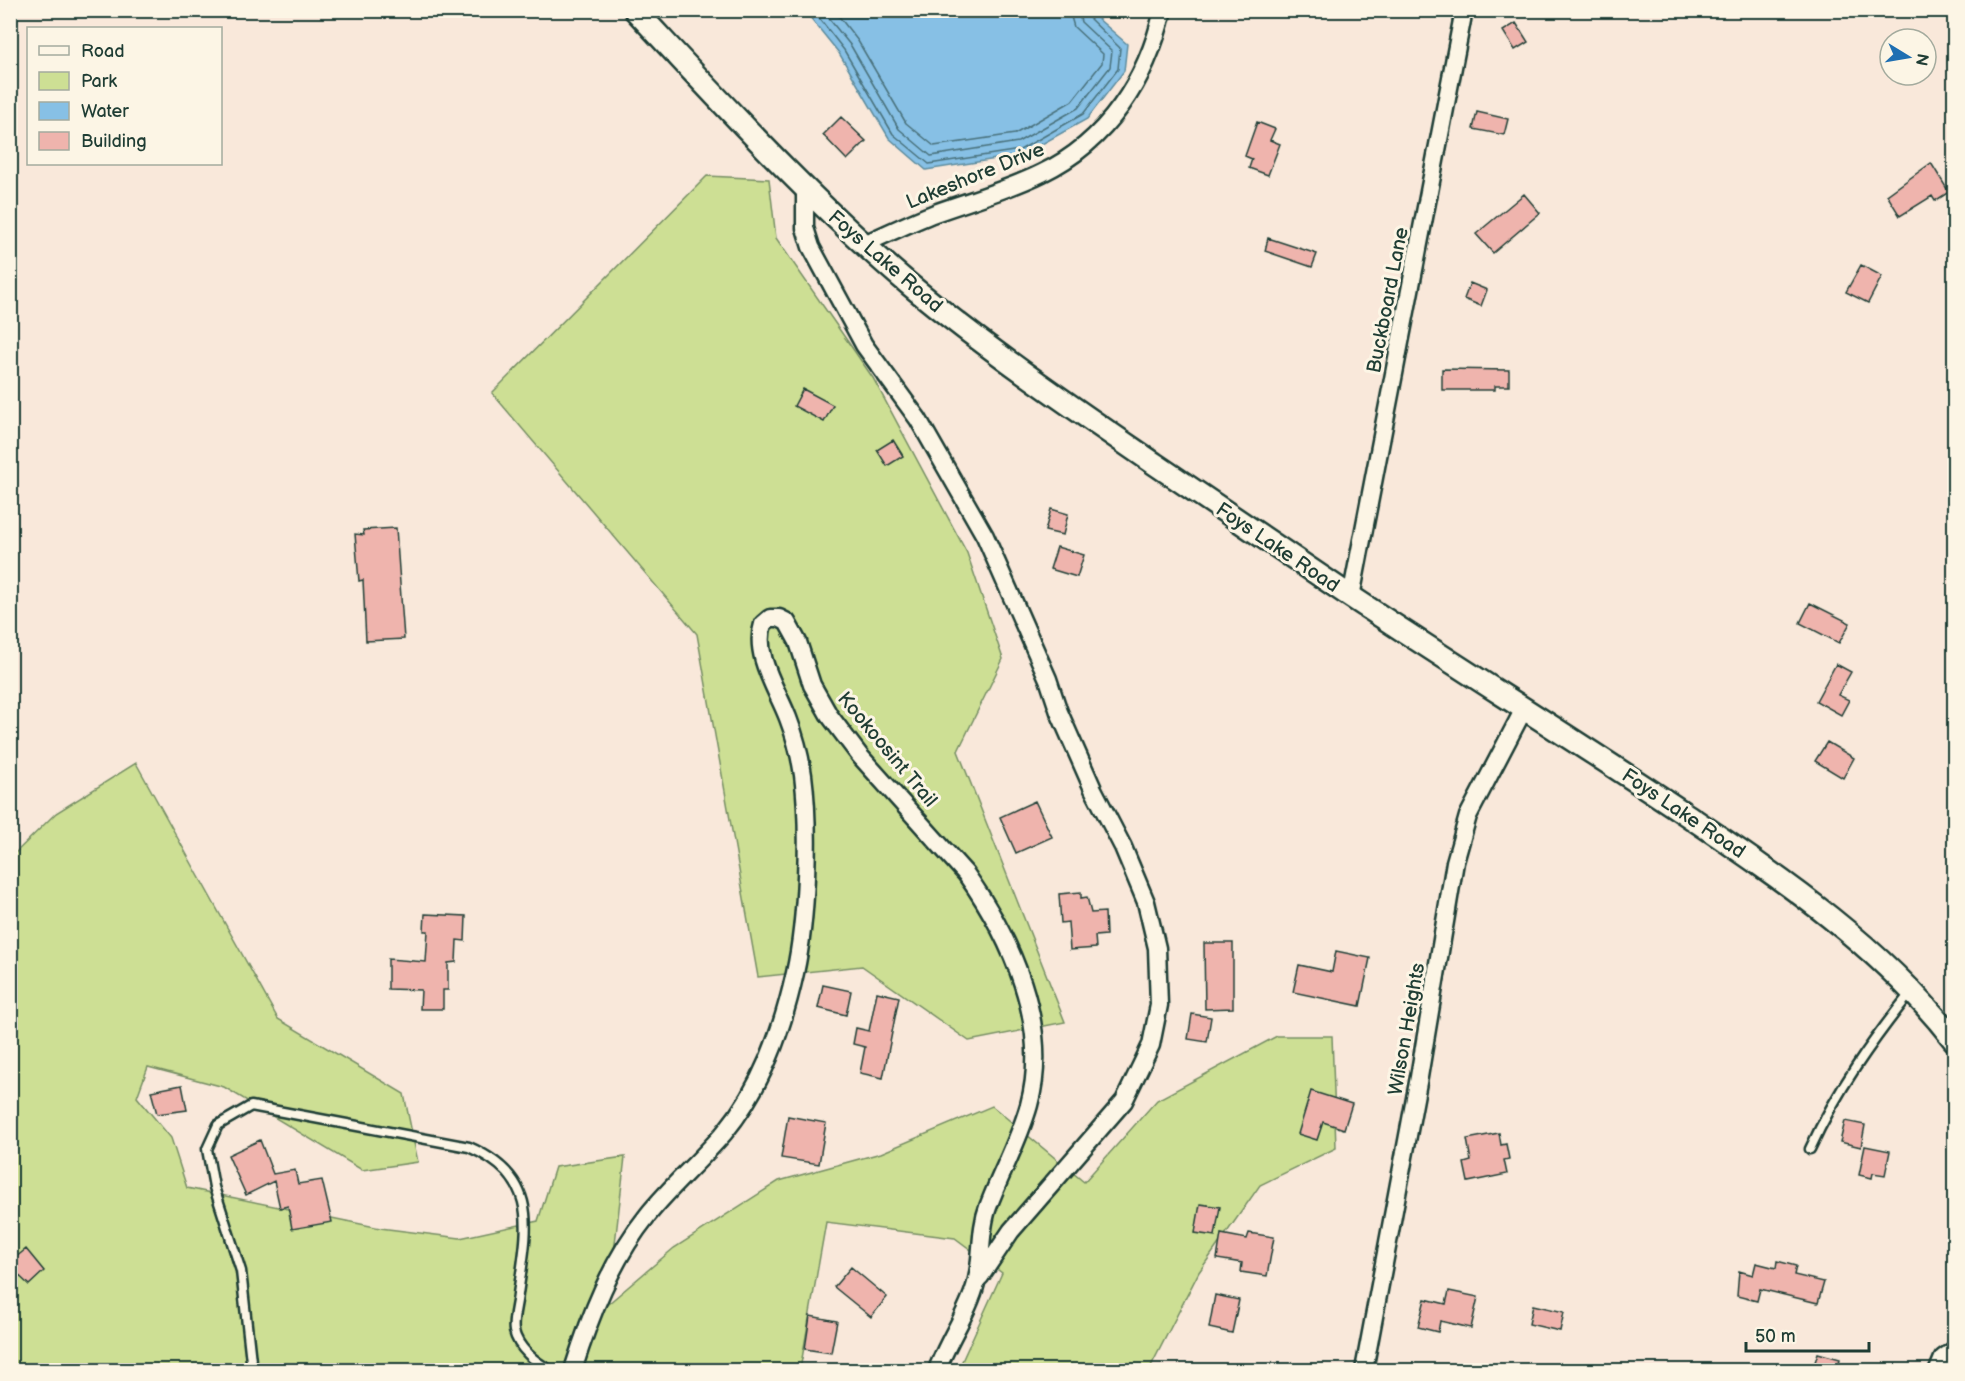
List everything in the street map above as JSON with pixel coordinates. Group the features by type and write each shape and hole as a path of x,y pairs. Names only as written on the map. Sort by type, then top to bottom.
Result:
{"street":[{"name":"Foys Lake Road","path":"635,10 805,189 864,244 958,324 1017,368 1351,597 1525,707 1823,909 1867,946 1912,991 1954,1040"},
{"name":"Lakeshore Drive","path":"864,244 933,214 1041,174 1084,147 1103,130 1132,89 1154,43 1163,10"},
{"name":"Buckboard Lane","path":"1351,597 1464,10"},
{"name":"Kookoosint Trail","path":"805,189 805,228 811,247 864,345 918,418 985,536 1093,789 1123,847 1150,917 1157,948 1160,985 1156,1024 1151,1045 1124,1101 1011,1231 976,1285 944,1349 937,1371"},
{"name":"Kookoosint Trail","path":"573,1371 587,1326 613,1268 646,1216 724,1132 754,1089 779,1031 792,981 801,921 806,854 806,805 797,747 760,646 763,624 770,618 779,618 787,622 794,630 812,685 838,729 966,874 984,900 1012,956 1023,987 1035,1047 1034,1077 1029,1104 1016,1144 984,1222 976,1285"},
{"name":"Wilson Heights","path":"1364,1371 1419,1077 1455,862 1468,816 1525,707"},
{"path":"1938,1371 1943,1358 1954,1350"}],"lane":[{"path":"1810,1149 1830,1106 1870,1042 1912,991"},
{"path":"252,1371 241,1271 214,1187 207,1149 218,1125 251,1106 469,1147 493,1157 511,1177 523,1200 528,1227 514,1330 523,1348 550,1371"}],"green space":[{"path":"707,176 769,179 776,238 873,378 967,553 1003,659 958,751 1065,1022 969,1041 862,966 758,977 697,634 492,393"},
{"path":"136,763 278,1019 404,1094 418,1162 362,1170 224,1087 148,1067 137,1097 171,1138 187,1188 380,1228 460,1238 538,1221 555,1167 625,1157 608,1304 674,1248 779,1181 881,1153 992,1106 1084,1182 1157,1100 1277,1036 1332,1036 1336,1148 1260,1185 1199,1272 1149,1370 958,1370 1002,1273 955,1238 826,1222 800,1370 11,1370 11,857 56,813"}],"water":[{"path":"805,11 1089,11 1127,44 1124,71 1087,119 1022,155 926,170 889,138 839,53"}],"building":[{"path":"1516,23 1528,42 1515,50 1503,31"},
{"path":"1477,112 1508,119 1504,135 1473,129"},
{"path":"841,117 866,141 847,160 823,135"},
{"path":"1257,122 1275,129 1270,140 1280,144 1268,175 1249,168 1252,159 1245,156"},
{"path":"1931,163 1949,192 1935,201 1932,196 1900,216 1887,195"},
{"path":"1524,194 1540,213 1493,253 1476,234"},
{"path":"1268,238 1317,254 1312,267 1265,251"},
{"path":"1861,265 1882,276 1868,303 1846,292"},
{"path":"1470,283 1487,290 1481,306 1464,299"},
{"path":"1442,369 1509,370 1509,386 1495,386 1495,390 1442,390"},
{"path":"803,389 833,405 824,422 794,406"},
{"path":"893,440 903,456 887,466 877,450"},
{"path":"1051,509 1068,514 1063,535 1045,531"},
{"path":"396,528 404,639 366,641 363,580 359,581 355,534 364,535 363,530"},
{"path":"1057,547 1084,555 1077,577 1050,569"},
{"path":"1810,603 1850,623 1839,643 1800,623"},
{"path":"1836,664 1851,672 1838,695 1849,700 1841,715 1816,701"},
{"path":"1827,742 1854,758 1843,778 1815,761"},
{"path":"1035,801 1052,837 1016,853 1000,817"},
{"path":"1081,892 1081,898 1087,897 1091,913 1105,912 1106,935 1095,936 1096,948 1070,950 1068,922 1061,923 1059,894"},
{"path":"425,914 466,916 465,941 457,940 456,962 448,963 448,990 443,990 443,1009 420,1009 421,990 388,989 388,959 426,962 428,931 424,931"},
{"path":"1204,943 1233,943 1233,1008 1205,1009"},
{"path":"1336,951 1370,958 1360,1006 1293,992 1299,965 1332,972"},
{"path":"823,985 851,991 846,1015 818,1008"},
{"path":"877,992 899,997 883,1078 860,1073 865,1047 853,1044 856,1028 869,1031"},
{"path":"1192,1014 1211,1017 1207,1042 1188,1039"},
{"path":"182,1085 187,1110 157,1114 151,1091"},
{"path":"1311,1091 1352,1104 1344,1129 1323,1122 1317,1140 1298,1134"},
{"path":"788,1116 826,1123 819,1164 781,1158"},
{"path":"1845,1121 1865,1125 1861,1147 1840,1142"},
{"path":"1499,1133 1501,1145 1506,1144 1509,1159 1504,1160 1507,1174 1468,1182 1464,1163 1471,1161 1467,1139"},
{"path":"260,1140 273,1174 295,1170 298,1184 322,1180 332,1222 292,1229 288,1206 280,1208 274,1181 246,1195 228,1155"},
{"path":"1865,1146 1890,1151 1885,1175 1873,1173 1872,1178 1859,1175"},
{"path":"1200,1204 1220,1207 1215,1236 1195,1233"},
{"path":"1249,1233 1274,1237 1267,1276 1241,1272 1242,1263 1217,1259 1221,1234 1247,1239"},
{"path":"26,1249 44,1271 29,1285 10,1267 10,1262"},
{"path":"1777,1261 1796,1266 1794,1275 1824,1282 1818,1303 1760,1289 1757,1301 1737,1296 1739,1271 1753,1275 1756,1263 1776,1268"},
{"path":"851,1267 887,1297 871,1317 834,1287"},
{"path":"1449,1291 1478,1297 1471,1328 1440,1321 1438,1332 1418,1327 1425,1299 1446,1304"},
{"path":"1215,1295 1239,1300 1232,1333 1209,1328"},
{"path":"1533,1305 1564,1312 1560,1331 1529,1324"},
{"path":"810,1316 837,1321 831,1353 805,1349"},
{"path":"1818,1353 1840,1359 1837,1371 1812,1371"}]}
